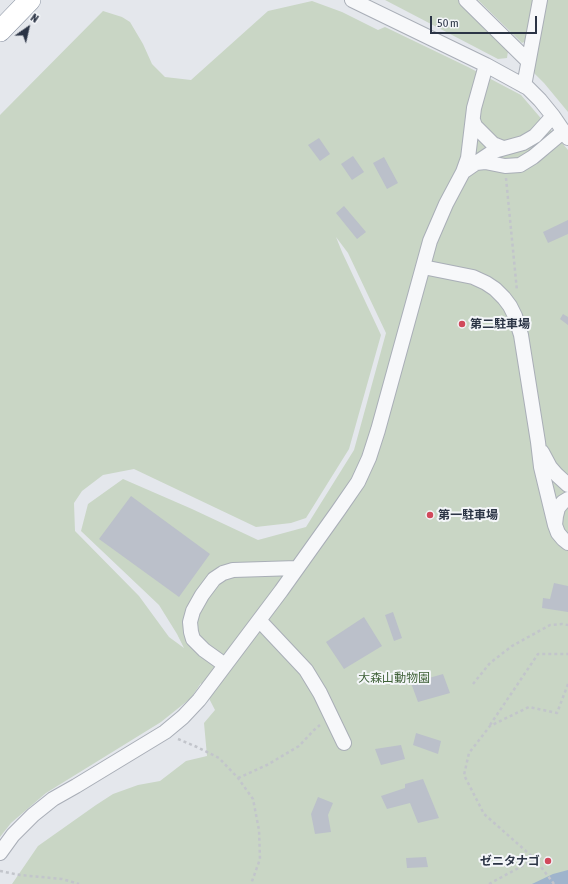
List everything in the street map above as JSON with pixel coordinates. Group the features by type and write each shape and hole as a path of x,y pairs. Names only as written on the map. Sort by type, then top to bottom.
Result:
{"highway":[{"path":"0,31 30,0"}],"street":[{"path":"352,0 486,65 528,88 540,100 566,134 534,157 520,164 505,166 485,162 476,163"},
{"path":"466,0 528,61"},
{"path":"524,86 540,0"},
{"path":"0,853 13,835 33,815 53,799 165,732 183,717 199,700 259,620 358,482 365,468 378,430 430,241 446,204 463,172 468,158 474,108 486,65"},
{"path":"463,172 494,151 522,143 535,136 553,116"},
{"path":"473,120 475,126 493,144 503,148"},
{"path":"423,267 473,277 495,289 510,306 521,335 541,467 555,525 558,533 568,543"},
{"path":"538,442 550,466 568,485"},
{"path":"555,525 558,508 568,499"},
{"path":"225,665 204,650 193,639 190,622 193,611 202,595 214,579 223,572 233,570 297,568"},
{"path":"259,620 306,670 320,693 344,743"}],"path":[{"path":"505,166 517,297"},
{"path":"473,684 490,663 512,646 550,625 568,625"},
{"path":"554,884 535,859 484,814 464,775 469,753 488,729 538,654 568,654"},
{"path":"488,729 490,726 529,706 557,713 568,684"},
{"path":"238,778 267,765 299,746 314,730 331,716"},
{"path":"165,732 219,758 238,778 253,799 259,830 260,859 251,884"},
{"path":"489,884 535,859"},
{"path":"0,871 20,875 62,879 79,884"}],"green space":[{"path":"385,0 460,0 508,51 507,58 498,59"},
{"path":"478,0 568,0 568,112 533,72 537,36 522,43"},
{"name":"大森山動物園","path":"312,1 342,12 378,30 385,27 468,67 521,95 568,150 568,884 12,884 38,846 96,805 113,794 138,785 160,781 186,761 207,756 204,723 215,710 201,683 191,698 161,722 46,793 11,823 0,837 0,115 103,11 122,17 130,22 143,44 152,64 165,77 191,80 268,11","holes":["336,237 348,253 386,333 354,450 306,527 258,540 123,479 88,504 81,531 159,605 184,648 169,637 139,596 75,531 74,503 82,491 103,475 134,469 256,527 291,523 306,518 349,449 381,335"]}],"water":[{"path":"568,870 568,884 532,884 553,874"}],"building":[{"path":"319,138 330,154 320,161 308,145"},
{"path":"353,156 364,172 352,180 341,164"},
{"path":"384,157 398,183 387,189 373,163"},
{"path":"344,206 366,232 357,239 336,213"},
{"path":"568,220 568,234 548,243 543,232"},
{"path":"563,314 568,317 568,325 560,319"},
{"path":"131,496 210,554 179,597 99,539"},
{"path":"554,583 568,586 568,612 542,608 543,598 550,599"},
{"path":"393,612 402,638 394,641 385,615"},
{"path":"364,617 382,646 344,669 326,642"},
{"path":"443,674 450,693 418,702 411,683"},
{"path":"416,733 441,741 438,754 413,745"},
{"path":"401,745 405,759 381,765 375,749"},
{"path":"423,779 439,818 418,823 410,803 387,809 381,796 405,788 405,784"},
{"path":"318,797 333,803 328,815 331,832 315,834 311,814"},
{"name":"ゼニタナゴ","path":"548,856 553,862 548,865 544,859"},
{"path":"426,857 428,867 407,868 406,858"}],"place":[{"name":"第二駐車場","path":"462,324"},
{"name":"第一駐車場","path":"430,515"},
{"name":"ゼニタナゴ","path":"548,861"}]}
